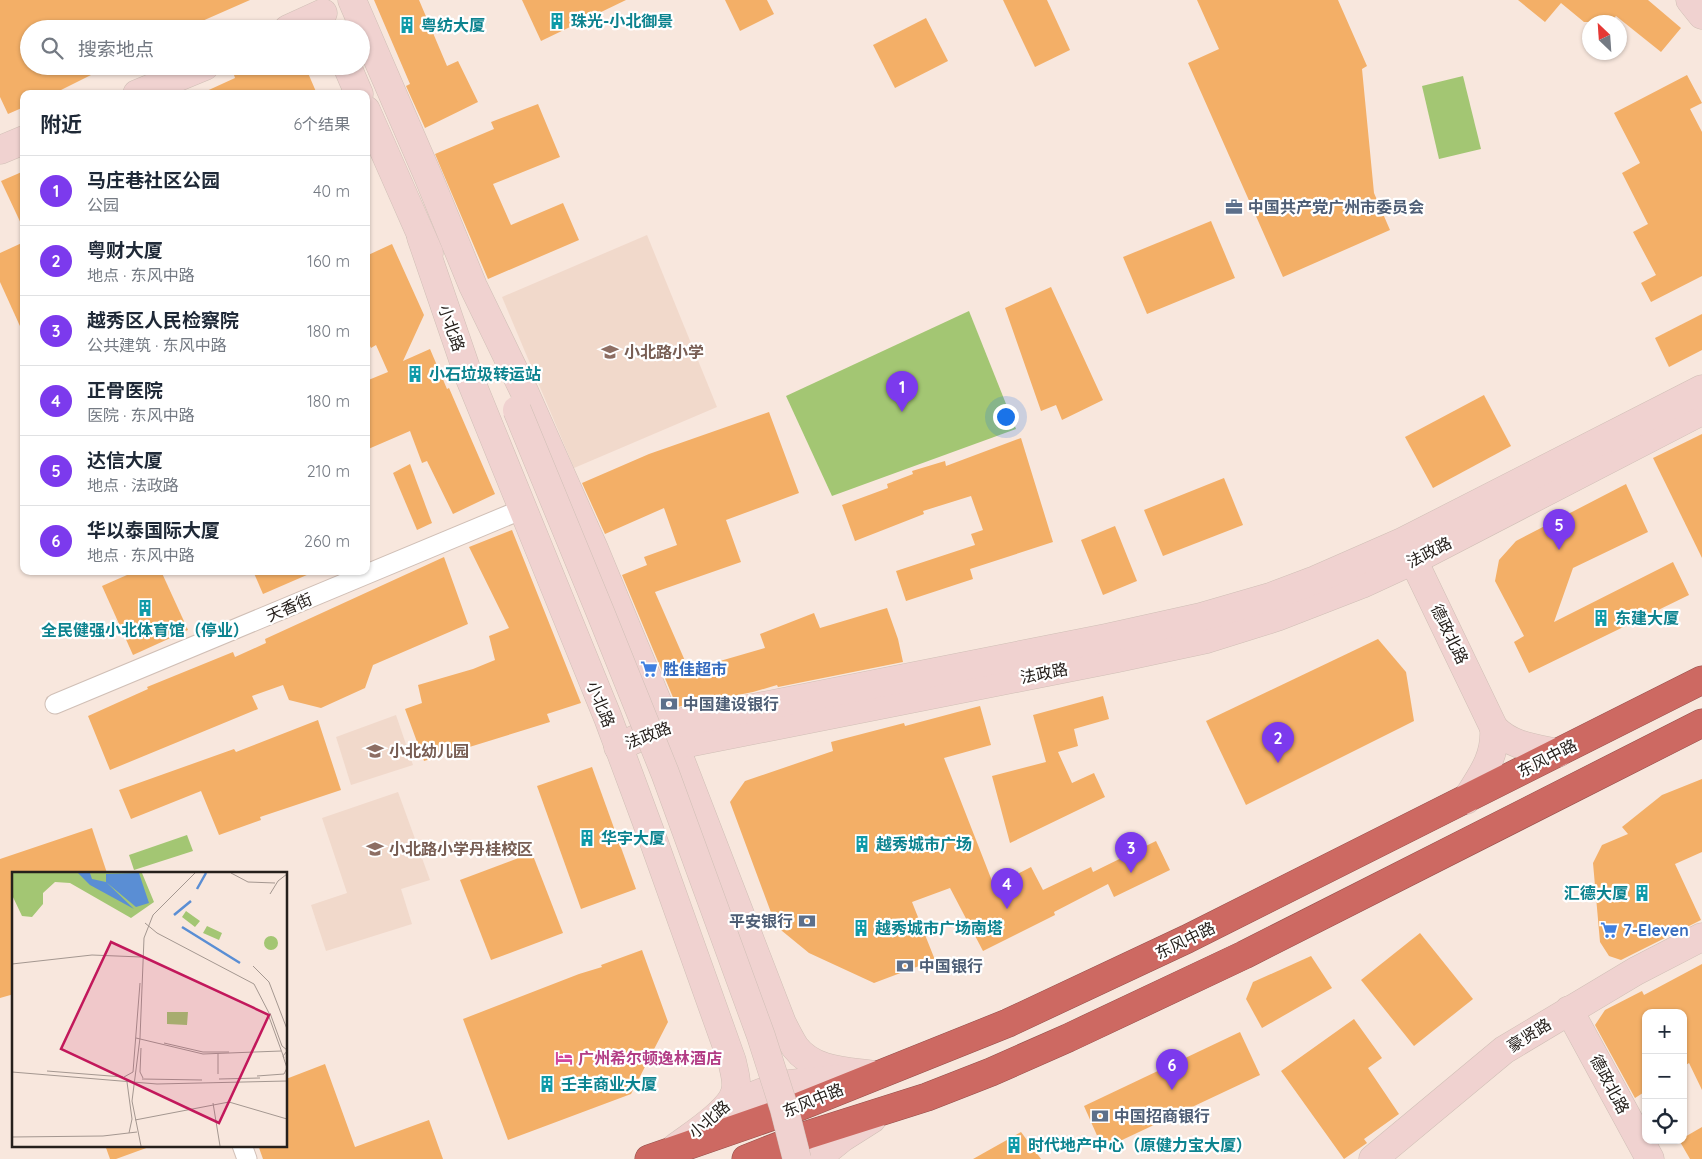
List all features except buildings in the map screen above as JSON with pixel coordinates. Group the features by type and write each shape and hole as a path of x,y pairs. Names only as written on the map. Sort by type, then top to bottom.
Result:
{"highway":[{"name":"东风中路","path":"660,1155 756,1122 1008,1023 1125,969 1466,800 1702,680"},
{"name":"东风中路","path":"746,1159 808,1135 927,1097 990,1072 1152,1000 1702,723"}],"street":[{"name":"小北路","path":"352,0 361,20"},
{"path":"1690,0 1702,15"},
{"path":"310,20 324,14"},
{"name":"小北路","path":"370,42 474,286 532,406 595,551 671,735 782,1022 796,1049 826,1069 875,1075"},
{"path":"147,90 183,75"},
{"path":"351,75 357,90"},
{"name":"小北路","path":"370,119 421,237 511,415 581,563 662,764 761,1036 784,1108 797,1159"},
{"path":"0,150 20,142"},
{"name":"小北路","path":"421,237 468,374 618,747 727,1046 736,1081 736,1091 732,1101 724,1110 660,1155"},
{"name":"小北路","path":"474,286 511,415 652,778 761,1081 783,1159"},
{"name":"法政路","path":"1409,551 1702,388"},
{"name":"法政路","path":"618,747 1202,617 1270,597 1315,580 1409,551 1702,411"},
{"name":"天香街","path":"370,573 523,509"},
{"name":"德政北路","path":"1409,551 1494,728"},
{"name":"天香街","path":"55,704 365,575"},
{"path":"586,666 604,678 614,678 629,668 636,651"},
{"path":"1494,728 1500,735 1516,743 1558,753"},
{"path":"1466,800 1486,770 1490,760 1494,749 1494,728"},
{"name":"豪贤路","path":"1373,1159 1504,1050 1636,971 1702,937"},
{"name":"德政北路","path":"1569,1010 1650,1159"},
{"path":"727,1046 735,1052 750,1057 765,1053 775,1046 779,1040 782,1022"},
{"path":"816,1159 842,1138 889,1110"},
{"path":"837,1159 843,1146 889,1110"},
{"path":"242,1146 247,1159"}],"shaded area":[{"name":"小北路小学","path":"647,235 717,407 574,468 502,297"},
{"name":"小北幼儿园","path":"396,715 413,765 351,785 336,737"},
{"name":"小北路小学丹桂校区","path":"398,792 430,880 401,889 412,924 326,951 311,905 347,893 322,818"}],"green space":[{"path":"1463,76 1481,149 1439,159 1422,86"},
{"path":"969,311 1016,429 832,496 786,396"},
{"path":"187,835 193,851 134,870 129,855"}],"place":[{"name":"珠光-小北御景","path":"557,21"},
{"name":"粤纺大厦","path":"407,25"},
{"name":"中国共产党广州市委员会","path":"1234,207"},
{"name":"小北路小学","path":"610,352"},
{"name":"小石垃圾转运站","path":"415,374"},
{"name":"马庄巷社区公园","path":"902,412"},
{"name":"达信大厦","path":"1559,550"},
{"name":"全民健强小北体育馆（停业）","path":"145,608"},
{"name":"东建大厦","path":"1601,618"},
{"name":"胜佳超市","path":"649,669"},
{"name":"中国建设银行","path":"669,704"},
{"name":"小北幼儿园","path":"375,751"},
{"name":"粤财大厦","path":"1278,763"},
{"name":"华宇大厦","path":"587,838"},
{"name":"越秀城市广场","path":"862,844"},
{"name":"小北路小学丹桂校区","path":"375,849"},
{"name":"越秀区人民检察院","path":"1131,873"},
{"name":"汇德大厦","path":"1642,893"},
{"name":"正骨医院","path":"1007,909"},
{"name":"平安银行","path":"807,921"},
{"name":"越秀城市广场南塔","path":"861,928"},
{"name":"7-Eleven","path":"1609,930"},
{"name":"中国银行","path":"905,966"},
{"name":"广州希尔顿逸林酒店","path":"564,1058"},
{"name":"壬丰商业大厦","path":"547,1084"},
{"name":"华以泰国际大厦","path":"1172,1090"},
{"name":"中国招商银行","path":"1100,1116"},
{"name":"时代地产中心（原健力宝大厦）","path":"1014,1145"}]}
